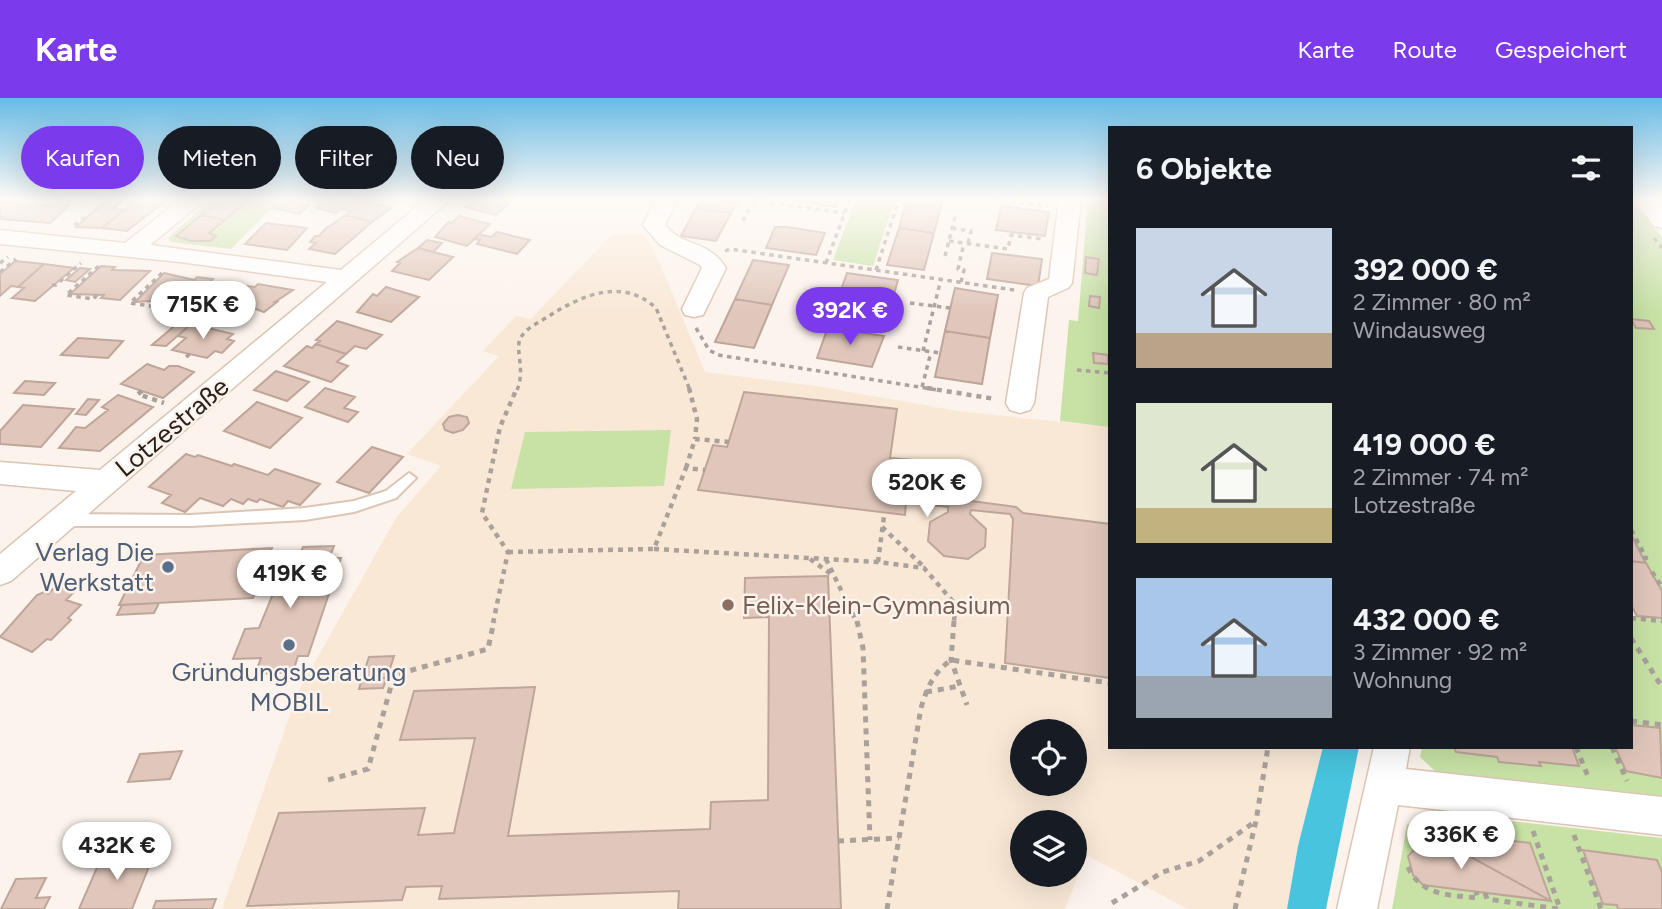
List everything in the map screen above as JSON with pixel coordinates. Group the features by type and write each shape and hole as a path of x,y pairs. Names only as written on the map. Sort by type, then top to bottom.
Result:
{"street":[{"path":"0,237 180,255 314,272 347,279"},
{"path":"117,248 135,237"},
{"name":"Lotzestraße","path":"0,572 396,237"},
{"path":"661,237 667,242 706,257 714,268 694,309"},
{"path":"1020,403 1035,293 1060,283 1066,237"},
{"path":"0,473 106,482"},
{"path":"1357,909 1392,749"},
{"path":"1383,785 1662,816"}],"lane":[{"path":"62,520 169,522 327,512 395,493 407,485 409,478"}],"path":[{"path":"826,263 836,237"},
{"path":"876,270 887,237"},
{"path":"945,256 950,237"},
{"path":"961,282 964,270 958,269 969,237"},
{"path":"949,241 1008,249 1011,237"},
{"path":"1025,237 1065,242"},
{"path":"52,285 117,248"},
{"path":"97,295 93,299 66,295 117,248"},
{"path":"730,249 1035,293"},
{"path":"162,303 158,307 130,303 180,255"},
{"path":"923,351 941,279"},
{"path":"328,780 368,769 394,675 488,649 508,552 482,513 490,467 504,415 522,373 519,360 521,338 563,307 604,291 625,290 641,294 659,314 688,382 697,419 695,439 686,468 654,549"},
{"path":"910,303 950,308"},
{"path":"694,309 691,315 701,341 709,351 718,355 1020,403"},
{"path":"898,347 940,353"},
{"path":"922,387 930,352"},
{"path":"1077,370 1108,373"},
{"path":"142,391 138,394 172,406"},
{"path":"695,439 729,442"},
{"path":"686,468 705,470"},
{"path":"878,562 884,516"},
{"path":"882,527 956,604 951,660 967,705"},
{"path":"1633,534 1646,558 1643,558"},
{"path":"508,552 654,549 878,562 924,568"},
{"path":"808,558 832,574"},
{"path":"826,559 856,618 863,648 870,840"},
{"path":"1652,572 1662,587"},
{"path":"1633,618 1662,621"},
{"path":"1633,644 1662,687"},
{"path":"887,909 930,677 951,660 1108,683"},
{"path":"926,692 960,686"},
{"path":"1633,721 1662,725"},
{"path":"1235,909 1256,821 1268,749"},
{"path":"1522,800 1559,909"},
{"path":"1562,805 1601,909"},
{"path":"1112,903 1163,872 1199,861 1256,821"},
{"path":"838,841 899,838"},
{"path":"1408,867 1411,876 1427,891 1478,898 1476,892"},
{"path":"1485,893 1486,899 1510,899 1559,909"}],"shaded area":[{"name":"Felix-Klein-Gymnasium","path":"609,237 646,237 658,259 705,372 816,386 958,411 1108,427 1108,749 1322,749 1298,846 1287,909 1188,909 1087,856 1087,810 1010,810 1010,887 1074,887 1065,909 222,909 298,692 396,518 441,466 407,454 499,356 483,351 516,316 531,319"}],"green space":[{"path":"243,237 231,249 171,242 168,238"},
{"path":"842,237 883,237 873,266 833,260"},
{"path":"1085,237 1108,237 1108,427 1060,421 1069,320 1078,321"},
{"path":"1633,237 1662,237 1662,591 1633,538"},
{"path":"671,430 664,486 511,489 525,432"},
{"path":"1633,616 1662,618 1662,796 1435,771 1420,757 1422,749 1633,749"},
{"path":"1430,812 1662,838 1662,909 1392,909 1407,825"}],"water":[{"path":"1322,749 1359,749 1326,909 1287,909 1298,846"}],"building":[{"path":"179,237 215,237 210,241 191,241"},
{"path":"252,237 299,237 287,250 245,244"},
{"path":"314,237 355,237 335,254 309,249 316,243 310,242"},
{"path":"435,237 477,237 467,246"},
{"path":"517,237 530,240 517,254 477,244 480,240 474,239"},
{"path":"687,237 718,237 716,241"},
{"path":"771,237 823,237 816,255 766,248"},
{"path":"896,237 933,237 924,270 887,265"},
{"path":"427,240 442,243 433,252 418,248"},
{"path":"418,248 453,257 429,280 392,271 400,263 397,262"},
{"path":"992,253 1042,259 1038,286 987,279"},
{"path":"1086,257 1099,259 1097,275 1085,273"},
{"path":"753,260 789,265 772,305 735,299"},
{"path":"15,261 44,264 18,287 11,286 0,296 0,274"},
{"path":"44,264 74,268 35,301 12,298 24,288 18,287"},
{"path":"101,266 115,267 112,270 150,271 120,300 101,298 104,295 70,294"},
{"path":"80,268 90,269 75,282 66,280"},
{"path":"164,273 194,280 197,277 213,279 185,308 149,301 135,302"},
{"path":"847,273 898,280 890,308 837,301"},
{"path":"217,282 229,284 218,295 207,293"},
{"path":"229,284 255,287 258,284 293,290 264,312 253,308 247,313 239,310 240,308 228,307 230,304 212,302"},
{"path":"386,287 419,297 391,322 357,312 373,294 377,296"},
{"path":"955,288 998,295 990,338 945,331"},
{"path":"1090,296 1100,297 1099,308 1089,306"},
{"path":"735,299 772,305 754,348 715,342"},
{"path":"198,305 215,307 205,319 184,317"},
{"path":"1633,319 1649,321 1654,329 1636,328"},
{"path":"337,321 382,335 366,349 355,346 346,354 316,344 320,341 316,340"},
{"path":"179,322 191,324 166,346 152,345"},
{"path":"191,324 233,334 227,339 234,341 222,353 215,351 207,358 172,350 186,338 178,336"},
{"path":"828,327 884,336 872,367 817,358"},
{"path":"945,331 990,338 982,384 935,377"},
{"path":"78,338 123,341 108,358 61,355"},
{"path":"316,344 346,354 337,362 348,366 331,382 284,366 307,346 312,348"},
{"path":"1093,353 1108,355 1108,364 1094,363"},
{"path":"147,364 164,370 169,366 178,366 194,372 163,398 121,384"},
{"path":"276,371 309,382 287,401 254,390"},
{"path":"25,381 55,383 44,395 14,393"},
{"path":"325,388 355,397 344,408 358,412 348,422 305,407"},
{"path":"744,392 897,409 890,458 912,460 907,495 950,498 950,483 972,486 971,501 1016,507 1023,513 1108,524 1108,678 1005,663 1013,519 1010,514 971,510 970,514 986,529 985,547 968,559 944,556 928,541 930,522 948,512 948,507 906,502 905,515 698,490 713,445 727,447"},
{"path":"118,395 153,407 100,451 59,448 76,427 85,428 108,410 102,407"},
{"path":"88,399 99,400 86,415 76,414"},
{"path":"257,402 302,418 270,448 224,431"},
{"path":"23,405 74,409 41,447 0,444 0,431"},
{"path":"449,417 467,417 469,423 463,430 453,433 445,430 443,424"},
{"path":"372,447 403,457 369,493 337,482"},
{"path":"186,454 232,466 234,464 268,475 275,469 320,484 300,505 288,501 283,507 260,499 257,502 248,499 243,504 231,499 223,506 200,498 185,512 162,503 171,495 149,487"},
{"path":"1633,538 1643,558 1646,563 1633,561"},
{"path":"334,546 329,558 341,558 308,656 298,656 293,672 255,674 261,658 233,659 245,629 259,628 275,589 256,590 267,561 297,560 303,547"},
{"path":"272,548 253,598 119,605 144,555"},
{"path":"1633,561 1646,563 1662,591 1662,618 1637,616 1633,609"},
{"path":"828,576 841,909 678,909 679,891 439,899 442,886 406,887 402,900 247,906 279,813 425,808 418,835 454,833 475,738 400,740 414,691 535,687 508,836 710,829 711,802 768,800 769,617 744,618 745,578"},
{"path":"59,583 77,589 66,600 81,605 68,618 71,620 51,640 47,639 32,652 0,637 37,595 44,592 48,594"},
{"path":"159,603 154,613 117,615 122,605"},
{"path":"394,656 387,678 362,678 369,657"},
{"path":"362,678 387,678 383,688 359,689"},
{"path":"1633,725 1660,728 1662,778 1626,771 1616,749 1633,749"},
{"path":"1455,749 1573,749 1579,766 1499,762 1497,757 1456,752"},
{"path":"182,751 170,779 128,782 140,754"},
{"path":"1420,829 1530,843 1551,901"},
{"path":"1420,829 1551,901 1423,885 1413,875 1408,856 1414,850 1426,852"},
{"path":"1583,850 1657,860 1662,872 1662,909 1618,909 1617,905 1603,904"},
{"path":"154,854 132,909 79,909 102,856"},
{"path":"46,878 36,898 50,897 44,909 1,909 16,879"},
{"path":"216,899 212,909 153,909 156,901"}],"place":[{"name":"Verlag Die Werkstatt","path":"168,567"},
{"name":"Felix-Klein-Gymnasium","path":"728,605"},
{"name":"Gründungsberatung MOBIL","path":"289,645"}]}
